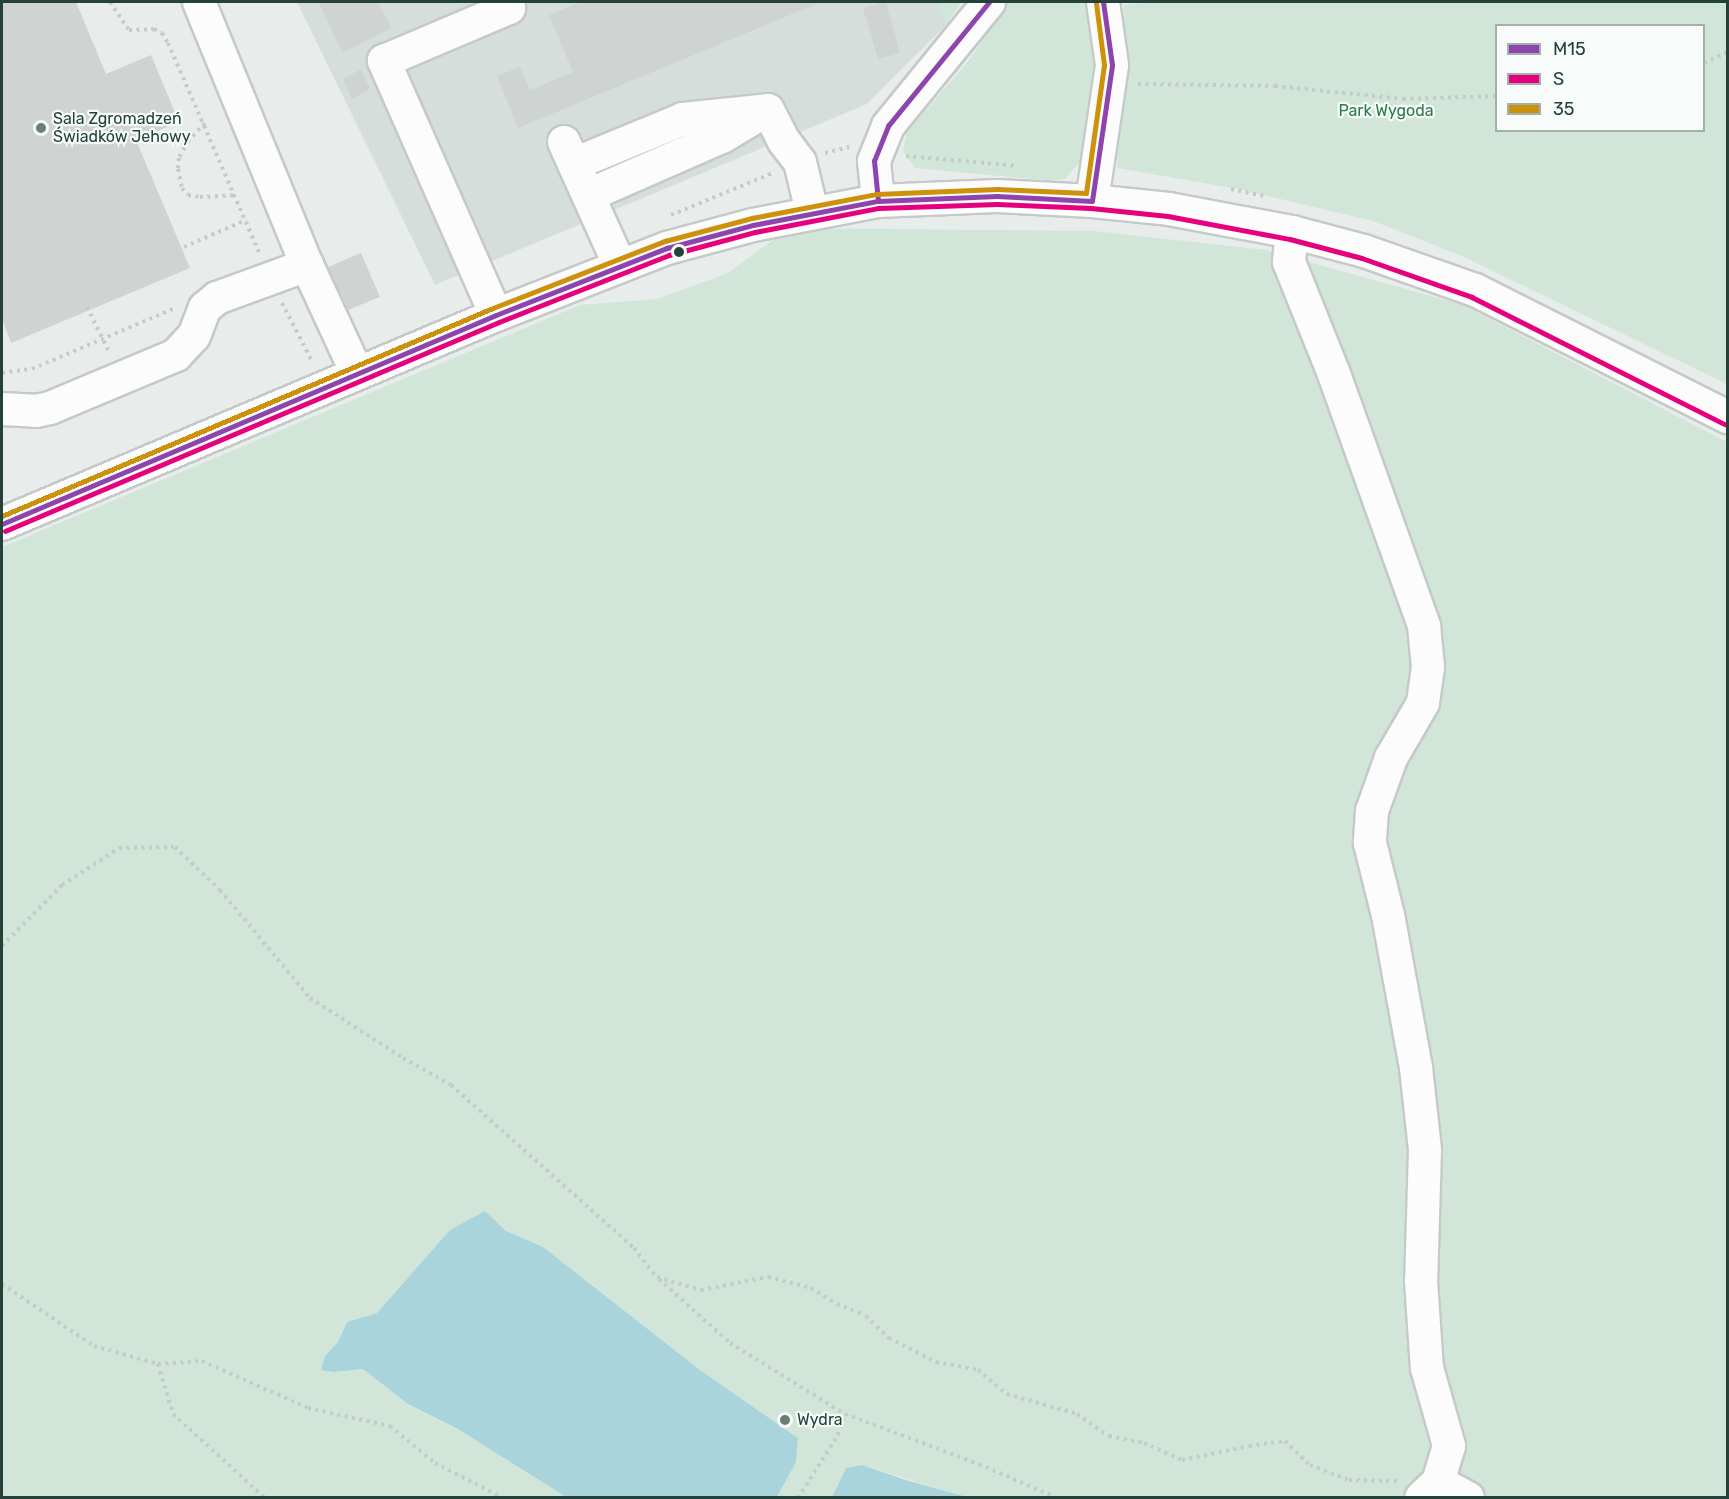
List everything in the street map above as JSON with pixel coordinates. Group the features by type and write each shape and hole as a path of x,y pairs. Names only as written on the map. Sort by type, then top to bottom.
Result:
{"street":[{"path":"199,2 307,265 357,373"},
{"path":"496,315 384,61 509,8 507,2"},
{"path":"878,201 874,161 888,126 989,2"},
{"path":"1092,201 1112,65 1103,2"},
{"path":"620,266 569,153 683,119 768,110"},
{"path":"768,110 784,141 800,162 812,212"},
{"path":"588,195 722,137 768,110"},
{"path":"2,524 357,373 620,266 695,240 812,212 878,201 998,196 1092,201 1169,209 1292,231 1364,251 1475,290 1728,417"},
{"path":"1292,231 1289,262 1334,374 1424,626 1428,667 1423,703 1391,758 1372,811 1370,843 1388,915 1414,1056 1424,1138 1421,1281 1427,1368 1449,1446 1430,1490 1468,1497"},
{"path":"2,409 36,411 50,408 176,355 194,336 205,308 217,298 307,265"}],"path":[{"path":"110,2 129,30 154,29 162,33 205,123 294,331"},
{"path":"1705,63 1728,52"},
{"path":"1110,83 1275,86 1403,99 1495,96"},
{"path":"205,123 188,141 179,158 178,169 182,188 188,195 200,197 235,195"},
{"path":"184,247 246,220"},
{"path":"87,307 122,378"},
{"path":"2,374 32,369 174,309"},
{"path":"2,946 62,885 119,848 175,847 220,890 310,999 403,1058 451,1085 634,1248 657,1277 730,1342 845,1414 979,1464 1057,1497"},
{"path":"657,1277 701,1290 768,1277 811,1288 837,1304 866,1316 889,1338 936,1362 978,1370 1007,1394 1077,1414 1109,1436 1144,1443 1182,1460 1249,1446 1285,1442 1310,1465 1349,1480 1430,1490"},
{"path":"2,1284 94,1346 158,1364 202,1360 308,1408 390,1426 435,1463 503,1497"},
{"path":"158,1364 173,1414 265,1497"},
{"path":"798,1497 837,1435 845,1414"}],"shaded area":[{"path":"297,2 961,2 946,25 867,104 435,285"}],"green space":[{"path":"942,2 961,2 946,25 937,9"},
{"path":"1009,2 1090,2 1101,68 1083,158 1065,179 1053,181 915,168 903,151 907,132 966,64"},
{"name":"Park Wygoda","path":"1152,2 1727,2 1727,384 1464,257 1373,221 1238,189 1117,168 1124,5"},
{"path":"789,228 1094,231 1266,250 1463,305 1727,442 1727,1497 968,1498 862,1465 846,1468 832,1497 777,1497 796,1462 798,1438 700,1370 543,1247 506,1231 485,1211 450,1230 377,1313 347,1322 338,1342 325,1356 334,1372 363,1369 408,1404 458,1429 566,1497 2,1498 2,547 580,305 657,299 728,273"}],"water":[{"path":"485,1211 506,1231 543,1247 700,1370 798,1438 796,1462 777,1497 566,1497 458,1429 408,1404 363,1369 334,1372 321,1370 325,1356 338,1342 347,1322 377,1313 450,1230"},
{"path":"862,1465 967,1497 832,1497 846,1468"}],"building":[{"path":"2,2 76,2 106,74 151,55 179,122 136,140 190,268 11,343 2,319"},
{"path":"318,2 378,2 392,28 343,53"},
{"path":"580,2 821,2 518,128 497,76 520,67 530,90 573,72 549,15"},
{"path":"886,2 900,53 878,59 863,8"},
{"path":"361,69 370,89 352,99 343,79"},
{"path":"361,253 380,297 348,310 328,267"}],"transit line":[{"name":"M15","path":"878,201 874,161 888,126 989,2"},
{"name":"M15","path":"1092,201 1112,65 1103,2"},
{"name":"35","path":"2,516 493,308 665,241 752,218 877,194 997,189 1086,193 1104,65 1096,3"},
{"name":"M15","path":"2,524 496,315 667,248 753,225 878,201 997,196 1092,201"},
{"name":"S","path":"5,531 499,322 669,255 755,232 879,208 997,204 1091,208 1168,216 1290,239 1362,258 1472,297 1725,424"}],"place":[{"name":"Sala Zgromadzeń Świadków Jehowy","path":"41,128"},
{"name":"Wydra","path":"785,1420"}]}
